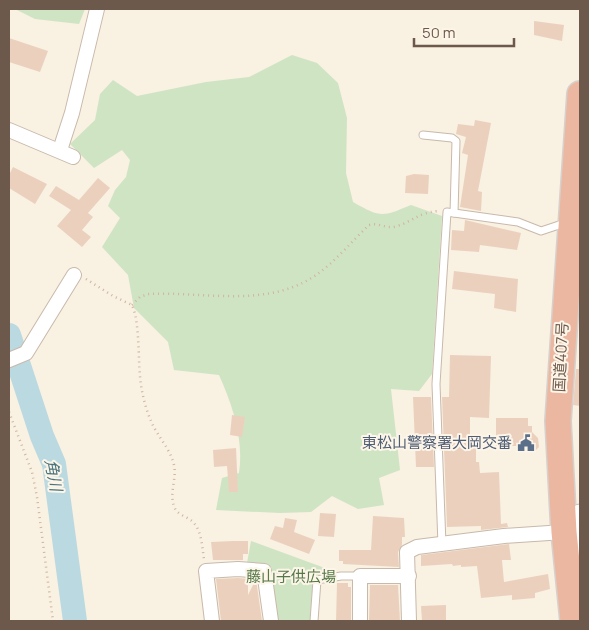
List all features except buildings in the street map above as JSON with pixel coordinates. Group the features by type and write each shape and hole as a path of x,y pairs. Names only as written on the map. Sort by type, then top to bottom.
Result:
{"highway":[{"name":"国道407号","path":"573,621 564,532 558,421 580,94"}],"street":[{"path":"60,150 72,113 97,9"},
{"path":"9,130 73,157"},
{"path":"9,360 26,353 74,275"},
{"path":"567,568 576,556 580,514"},
{"path":"409,621 407,552 416,547 504,536 564,532"},
{"path":"212,621 206,571 238,569 264,571 271,621"},
{"path":"360,621 360,576 409,576"}],"lane":[{"path":"423,135 452,138 456,141 436,384 442,545"},
{"path":"450,213 518,222 541,231 570,222"},
{"path":"314,621 317,580 341,576 360,576"}],"path":[{"path":"132,305 140,297 148,294 253,296 293,288 316,275 369,225 374,224 389,228 397,226 423,212 450,213"},
{"path":"74,275 82,276 113,296 132,305 137,315 137,344 142,391 151,421 171,455 174,466 176,478 172,502 179,514 193,522 201,537 206,571"},
{"path":"9,412 32,472 38,497 53,621"}],"green space":[{"path":"9,9 85,9 79,24 35,19 17,10"},
{"path":"292,55 317,63 338,83 347,118 346,173 353,202 370,211 382,214 394,212 411,205 442,216 432,374 419,391 391,389 400,470 379,478 384,505 358,509 332,496 311,512 280,513 216,510 222,478 239,473 240,461 239,436 233,411 224,387 219,375 174,370 168,342 134,308 128,275 102,247 120,218 108,206 115,190 126,177 130,160 122,150 94,168 70,144 95,120 100,94 113,80 137,96 206,82 249,77"},
{"name":"藤山子供広場","path":"251,541 333,571 329,577 313,578 310,621 275,621 269,568 247,563"}],"waterway":[{"name":"角川","path":"9,335 42,436 54,464 75,621"}],"place":[{"name":"東松山警察署大岡交番","path":"526,443"}]}
